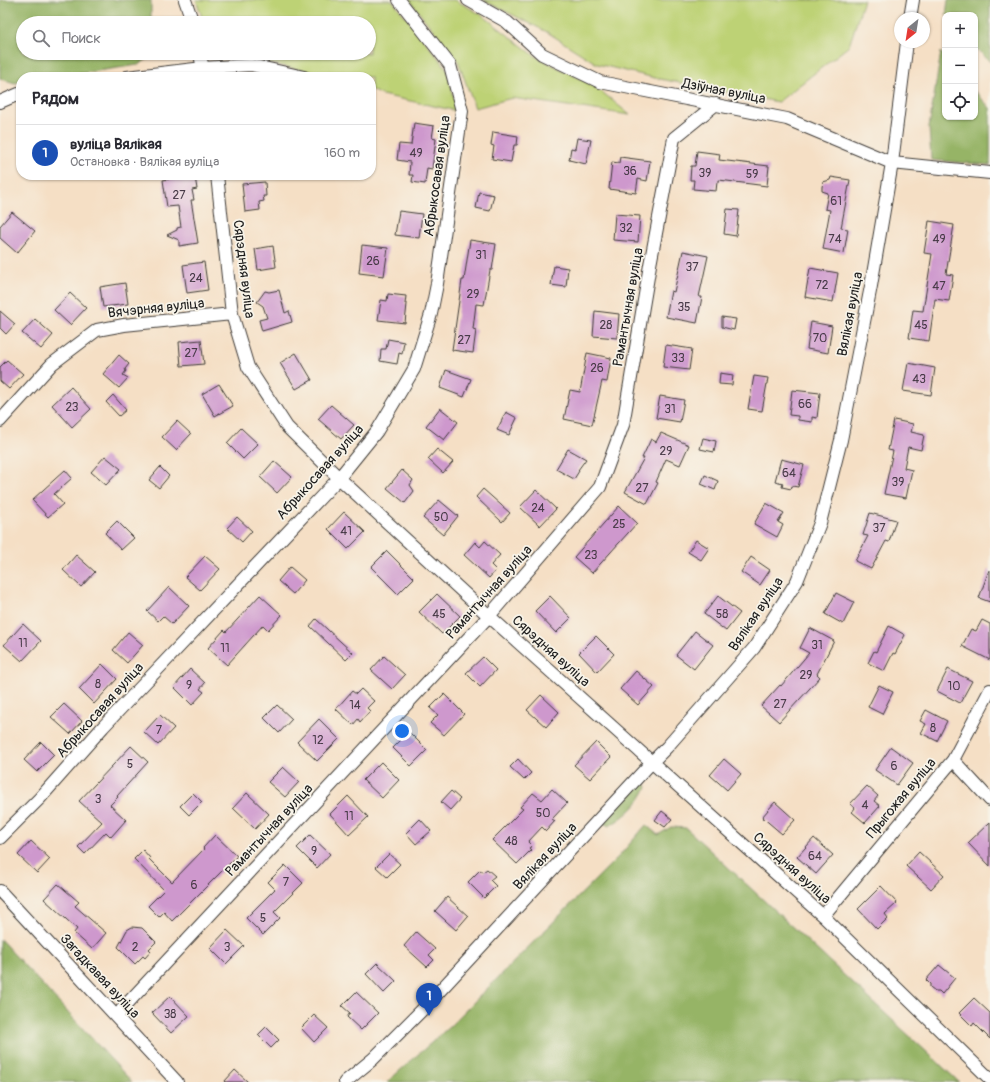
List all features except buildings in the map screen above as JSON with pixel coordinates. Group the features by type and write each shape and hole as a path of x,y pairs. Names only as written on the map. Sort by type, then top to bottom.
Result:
{"street":[{"path":"185,0 191,16"},
{"name":"Абрыкосавая вуліца","path":"0,838 40,798 103,727 339,478 377,431 414,369 431,314 437,284 462,110 450,65 398,0"},
{"name":"Дзіўная вуліца","path":"468,0 507,22 542,54 600,82 787,119 892,162 990,173"},
{"path":"911,12 912,0"},
{"name":"Вялікая вуліца","path":"345,1082 373,1059 422,1010 652,762 668,747 754,648 797,581 820,523 841,440 871,286 892,162 906,48"},
{"path":"201,60 204,72 251,65 282,72"},
{"path":"0,102 16,95"},
{"name":"Рамантычная вуліца","path":"117,1017 123,1008 489,616 600,487 623,425 650,265 674,138 716,104"},
{"name":"Сярэдняя вуліца","path":"218,180 232,314 248,367 287,427 339,478 489,616 823,916 990,1079"},
{"name":"Вячэрняя вуліца","path":"0,421 52,364 97,330 124,325 232,314"},
{"name":"Прыгожая вуліца","path":"823,916 953,760 990,690"},
{"path":"953,760 990,800"},
{"name":"Загадкавая вуліца","path":"0,891 177,1082"}],"green space":[{"path":"0,0 151,0 151,16 16,16 16,60 146,60 138,65 91,72 16,72 15,83 0,79"},
{"path":"196,0 392,0 447,69 457,111 382,95 376,92 376,72 310,72 254,60 376,60 376,16 202,16"},
{"path":"409,0 455,0 482,15 535,56 596,87 630,115 512,98 475,108 458,61"},
{"path":"483,0 864,0 849,46 778,102 655,78 597,64 547,32"},
{"path":"948,0 990,0 990,62 978,50 978,12 946,12"},
{"path":"941,52 942,120 978,120 978,94 990,108 990,165 931,160 929,127"},
{"path":"643,779 647,787 636,805 631,810 609,826 600,821"},
{"path":"646,825 658,835 671,827 686,828 959,1082 387,1082 449,1027 620,855"},
{"path":"0,939 132,1082 0,1082"}],"place":[{"name":"вуліца Вялікая","path":"429,1016"}]}
